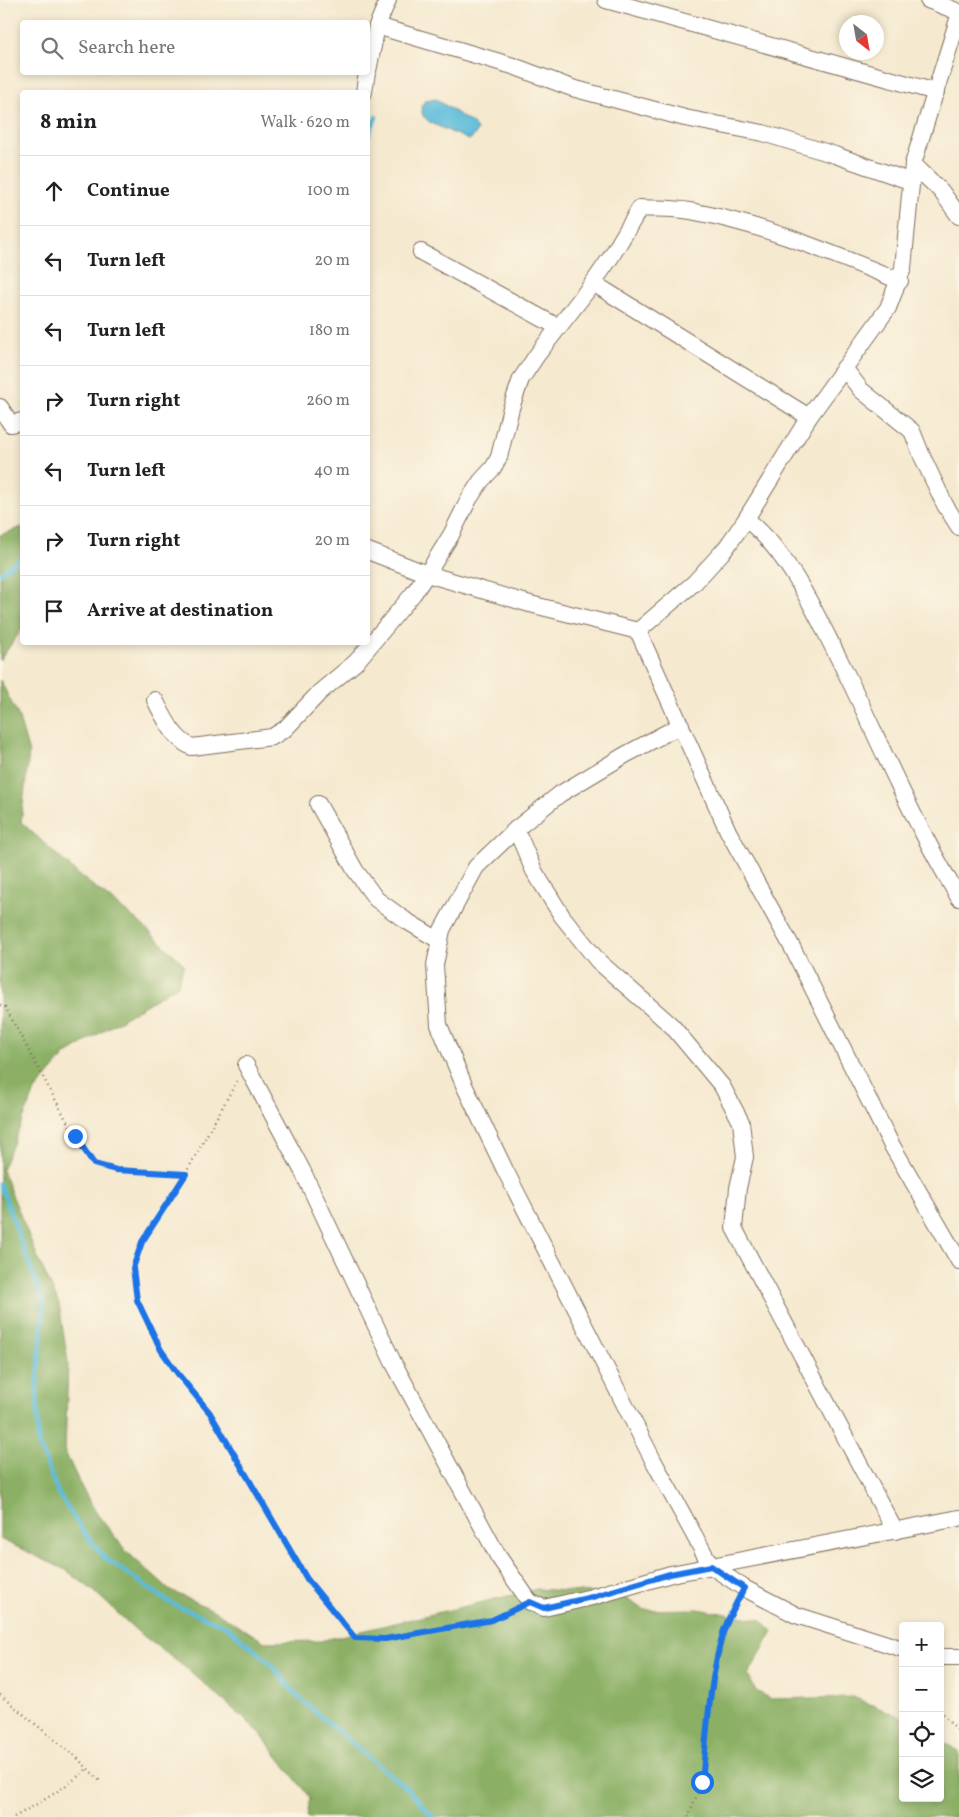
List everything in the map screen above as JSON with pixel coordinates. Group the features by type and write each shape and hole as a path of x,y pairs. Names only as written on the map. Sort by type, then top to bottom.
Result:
{"street":[{"path":"370,58 377,26 388,0"},
{"path":"606,0 936,92"},
{"path":"638,631 695,582 726,548 809,417 888,308 900,281 903,268 913,164 959,14 928,0"},
{"path":"377,26 513,66 572,88 685,118 762,133 835,155 912,182"},
{"path":"364,90 367,75"},
{"path":"913,164 941,192 959,216"},
{"path":"155,700 175,732 185,744 192,747 272,737 285,729 320,692 356,662 413,594 427,574 451,535 469,499 496,462 521,379 536,355 593,283 640,208 687,210 738,221 806,243 900,281"},
{"path":"420,252 558,327"},
{"path":"593,283 809,417"},
{"path":"844,368 861,390 912,431 945,505 959,527"},
{"path":"0,407 11,424 20,422"},
{"path":"746,519 761,530 782,558 814,610 868,716 924,835 959,898"},
{"path":"370,552 427,574 530,604 638,631"},
{"path":"638,631 728,831 792,947 891,1144 959,1261"},
{"path":"681,725 625,755 560,794 516,829 476,867 442,930 435,965 439,1025 464,1085 505,1170 653,1460 711,1566 744,1588 796,1615 899,1648"},
{"path":"318,804 355,870 376,899 405,920 440,941"},
{"path":"516,829 534,871 562,916 598,961 672,1026 722,1086 741,1122 745,1157 738,1188 734,1228 895,1530"},
{"path":"246,1064 302,1170 393,1362 498,1556 530,1602 544,1608 592,1597 670,1574 959,1518"},
{"path":"944,1657 959,1657"}],"path":[{"path":"0,1004 5,1006 70,1128 94,1164 116,1170 186,1174"},
{"path":"246,1064 186,1174 142,1242 133,1268 137,1300 161,1350 210,1413 307,1579 355,1638 385,1639 492,1620 530,1602"},
{"path":"688,1817 702,1782 710,1692 715,1666 724,1631 744,1588"},
{"path":"0,1695 101,1782"},
{"path":"942,1712 959,1732"},
{"path":"14,1817 74,1780 87,1768"}],"green space":[{"path":"20,528 20,632 0,660 0,535"},
{"path":"0,680 18,715 29,753 21,822 79,875 138,921 184,964 178,985 66,1054 35,1091 2,1170 59,1304 68,1363 65,1452 97,1514 126,1551 169,1590 211,1609 265,1642 320,1641 537,1589 620,1595 644,1610 698,1609 762,1620 773,1631 748,1675 756,1691 771,1699 853,1697 899,1716 899,1802 944,1802 944,1742 959,1751 959,1817 307,1817 310,1798 259,1732 191,1672 137,1631 95,1592 66,1570 0,1539"}],"water":[{"path":"436,99 473,124 477,130 474,136 469,140 431,123 423,116 421,106 425,101"}],"waterway":[{"path":"370,131 376,117"},
{"path":"0,573 20,558"},
{"path":"0,1184 44,1304 37,1386 38,1443 59,1495 83,1531 105,1558 172,1604 226,1626 269,1662 297,1696 410,1791 433,1817"}],"route":[{"path":"75,1136 94,1164 116,1170 163,1171 186,1174 142,1242 133,1268 137,1300 161,1350 210,1413 307,1579 355,1638 385,1639 492,1620 530,1602 544,1608 592,1597 670,1574 711,1566 744,1588 724,1631 715,1666 710,1692 702,1782"}]}
